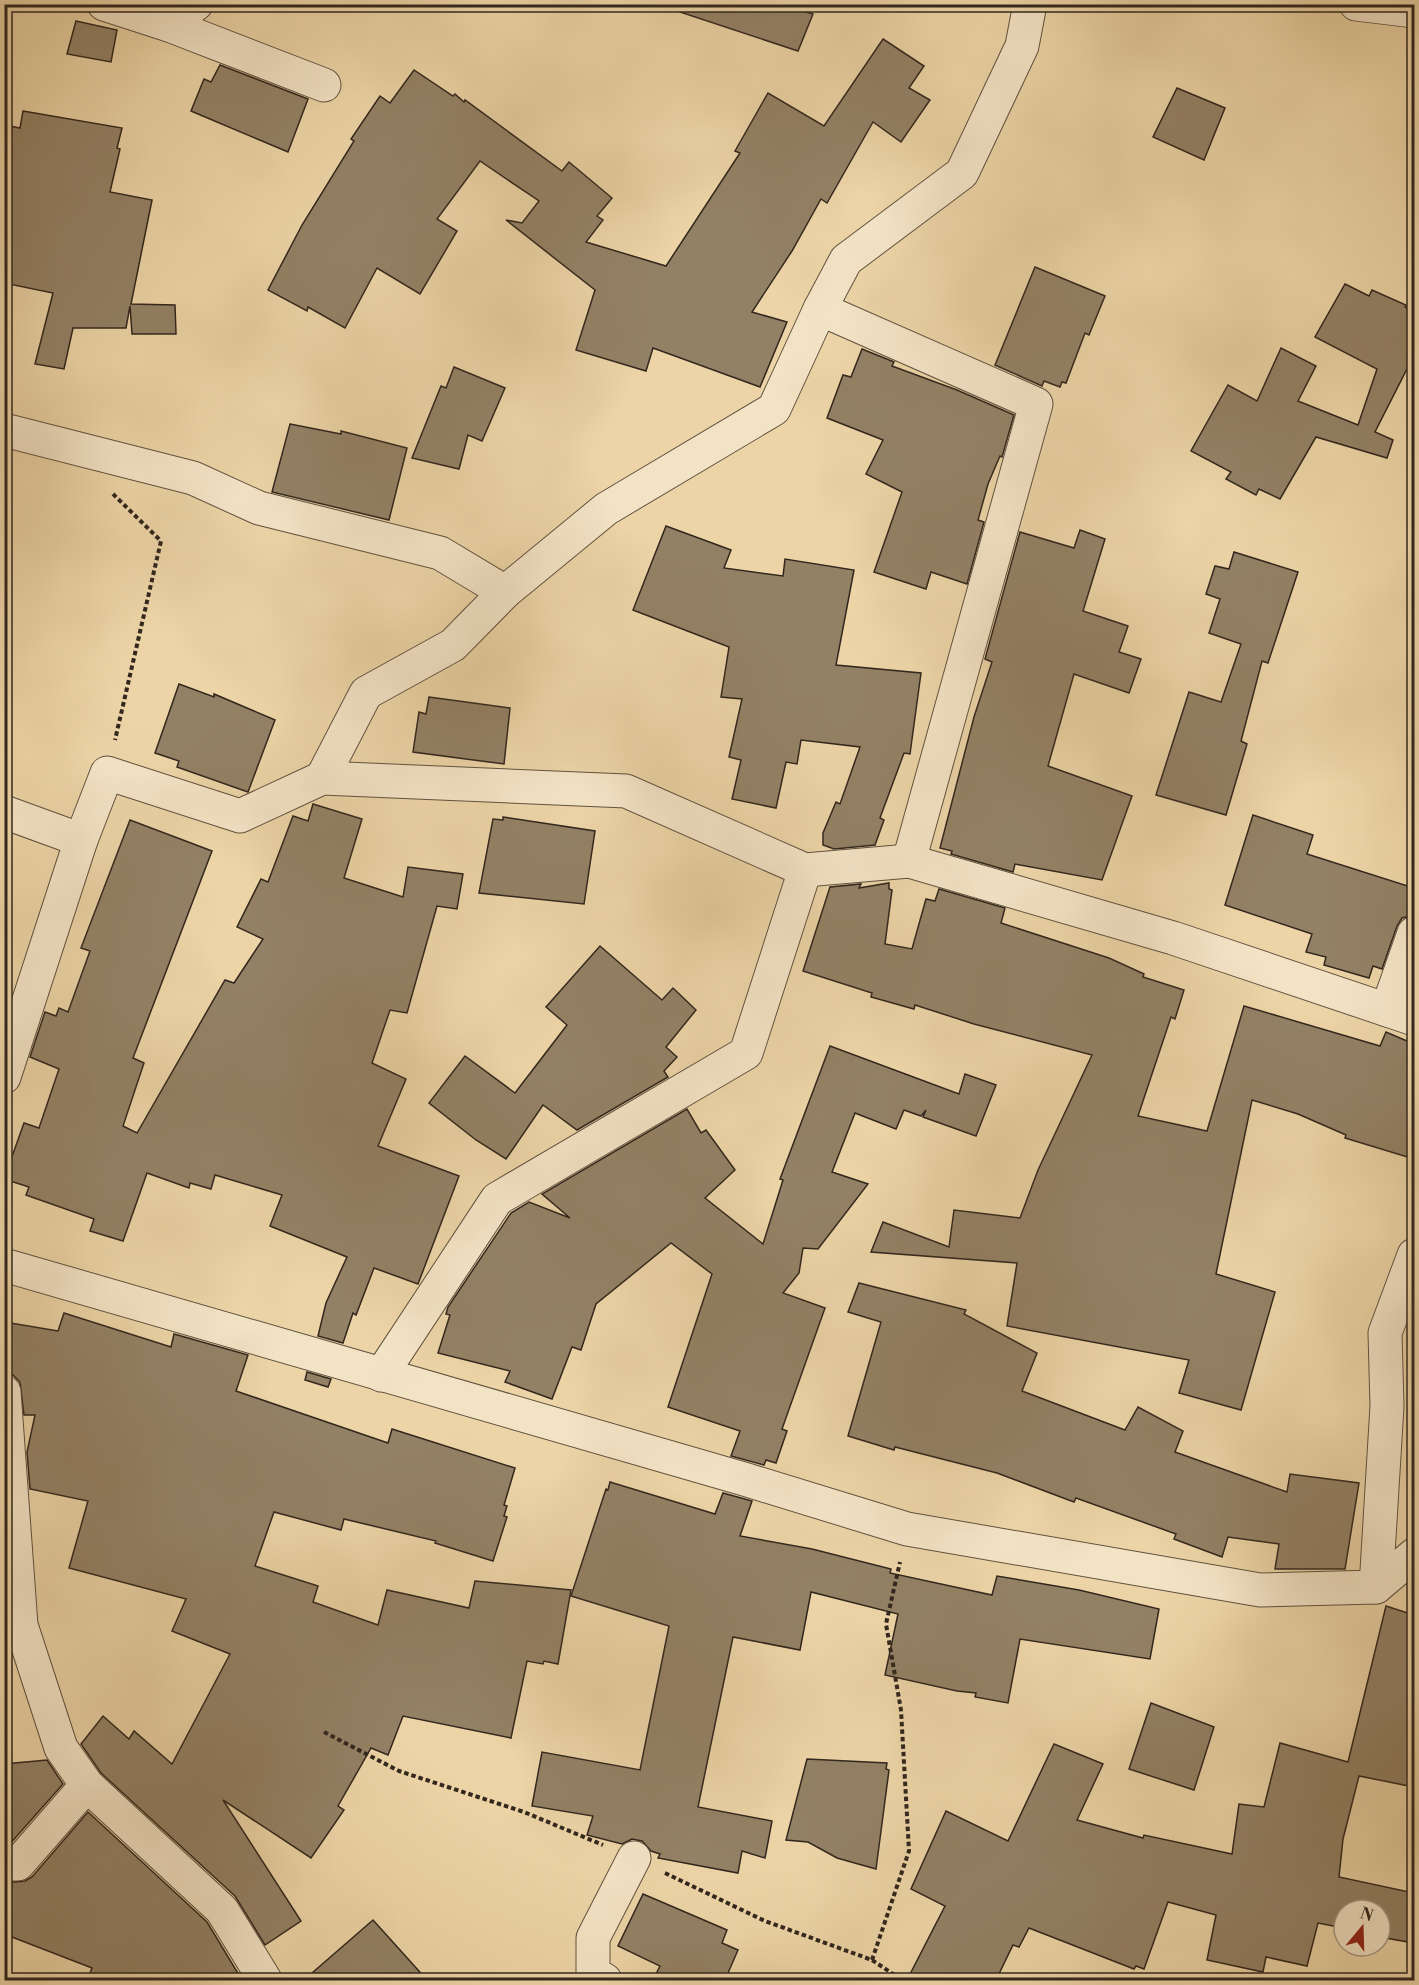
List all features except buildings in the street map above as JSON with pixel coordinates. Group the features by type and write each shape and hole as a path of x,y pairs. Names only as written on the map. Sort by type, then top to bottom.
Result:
{"street":[{"path":"104,4 169,25 324,85"},
{"path":"169,25 196,4"},
{"path":"322,778 366,693 453,645 504,592 606,509 774,409 820,309 846,260 962,173 1022,46 1030,4"},
{"path":"1356,4 1414,11"},
{"path":"820,309 1036,404 909,861"},
{"path":"4,430 193,478 259,508 440,553 504,592"},
{"path":"4,1077 81,840 107,772 240,816 322,778 626,791 804,870 909,861 1173,938 1401,1015 1414,933"},
{"path":"4,812 81,840"},
{"path":"381,1375 497,1199 746,1053 804,870"},
{"path":"1376,1587 1387,1406 1385,1333 1414,1254"},
{"path":"4,1265 744,1479 907,1529 1260,1590 1376,1587 1414,1555"},
{"path":"4,1392 21,1625 61,1748 87,1785 222,1910 265,1980"},
{"path":"4,1864 18,1864 87,1785"},
{"path":"596,1978 593,1938 634,1858"}],"path":[{"path":"107,772 161,541 111,492"},
{"path":"872,1960 909,1851 901,1710 886,1624 907,1529"},
{"path":"324,1732 399,1771 524,1812 634,1858 765,1921 872,1960 902,1980"}]}
